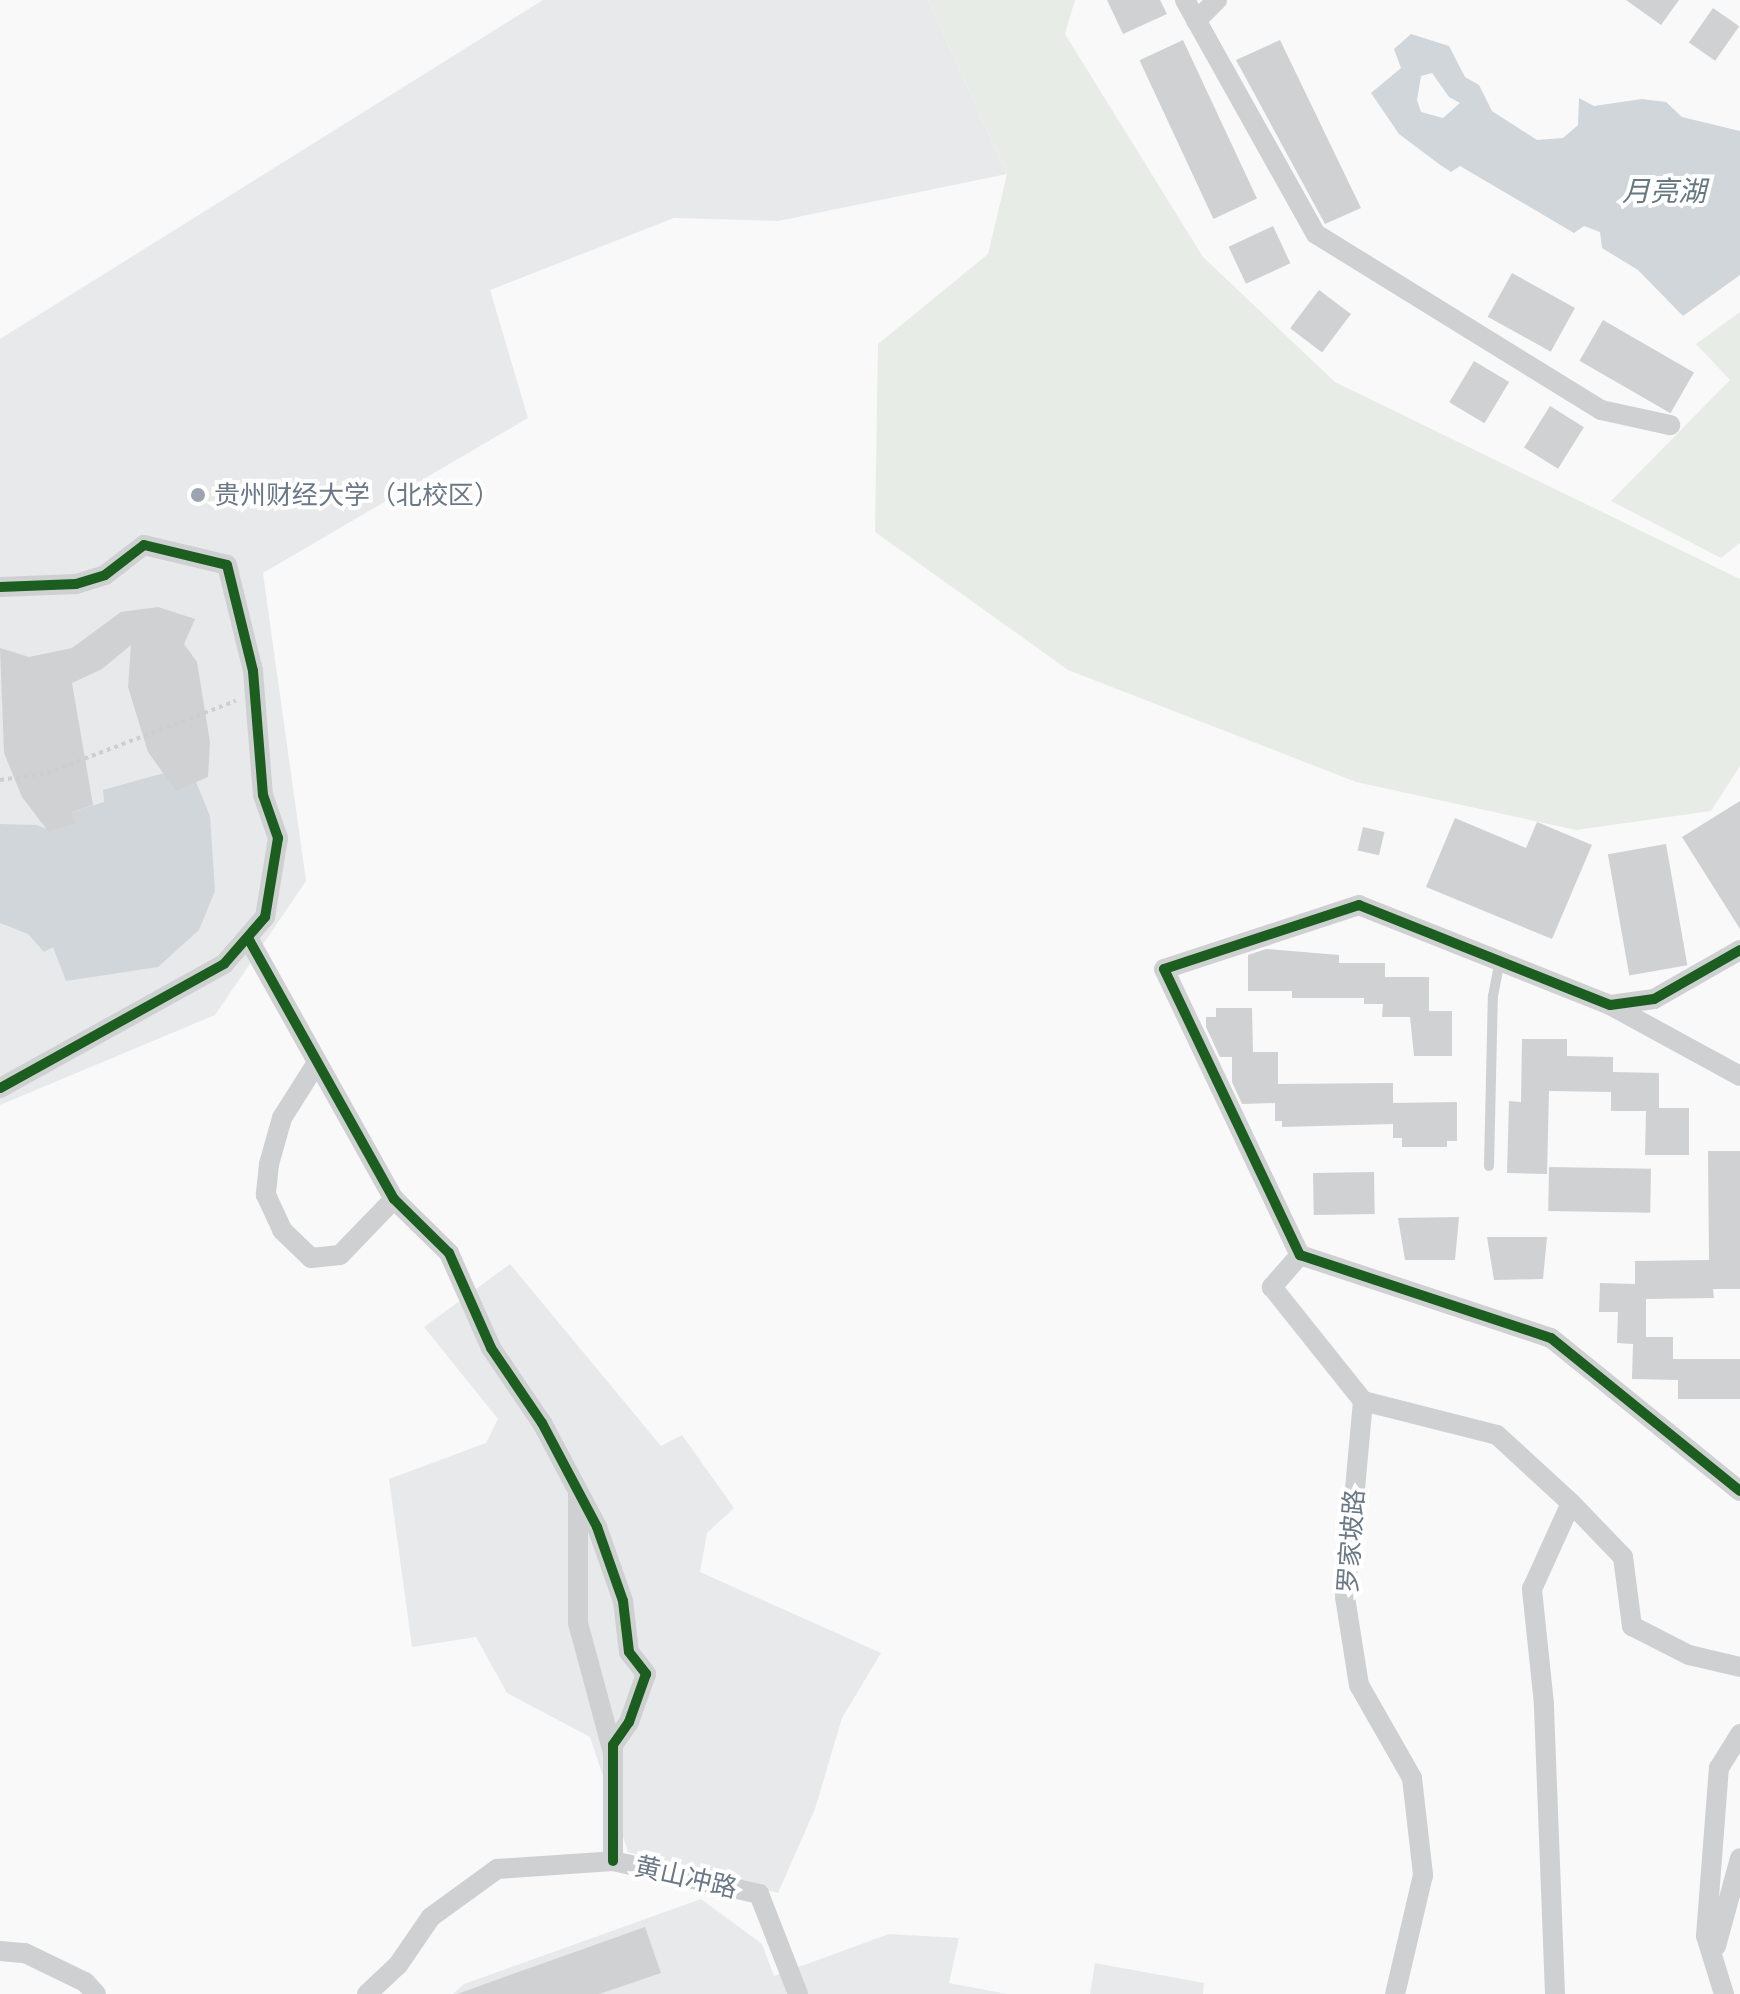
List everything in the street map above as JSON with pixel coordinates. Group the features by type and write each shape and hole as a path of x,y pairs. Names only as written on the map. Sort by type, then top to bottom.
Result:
{"street":[{"path":"1185,0 1316,234 1601,410 1670,425"},
{"path":"1196,21 1217,0"},
{"path":"0,587 76,584 105,575 144,545 227,565 255,697 263,795 278,838 265,917 224,964 0,1088"},
{"path":"1740,1076 1610,1005 1359,905 1164,969 1300,1255 1551,1338 1740,1491"},
{"path":"248,938 394,1199 449,1253 491,1348 542,1423 597,1527 623,1601 629,1652 646,1674 629,1722 613,1745"},
{"path":"1610,1005 1654,999 1740,950"},
{"path":"316,1064 282,1118 269,1164 266,1195 282,1230 311,1258 340,1255 394,1199"},
{"path":"1300,1255 1272,1287 1363,1401 1497,1435 1571,1503 1623,1557 1632,1626 1689,1655 1740,1667"},
{"name":"罗家坡路","path":"1363,1401 1345,1597 1359,1685 1412,1778 1423,1875 1395,1994"},
{"path":"578,1493 578,1623 613,1745 613,1861"},
{"path":"1555,1994 1544,1704 1532,1589 1571,1503"},
{"path":"1724,1994 1706,1936 1719,1768 1740,1734"},
{"path":"1713,1957 1740,1858"},
{"name":"黄山冲路","path":"367,1994 398,1965 431,1917 497,1869 613,1861 759,1894 798,1994"},
{"path":"0,1951 25,1953 85,1982 96,1994"}],"lane":[{"path":"1489,1166 1493,996 1500,961"}],"path":[{"path":"0,780 47,773 215,706 255,697"}],"shaded area":[{"name":"贵州财经大学（北校区）","path":"543,0 928,0 1007,174 778,221 674,218 490,290 528,418 263,573 306,881 215,1015 0,1105 0,339"},
{"path":"928,0 1075,0 1065,34 1203,257 1335,382 1740,579 1740,766 1711,811 1576,830 1356,782 1068,670 875,532 878,344 988,254 1007,174"},
{"path":"1740,312 1740,543 1721,558 1611,501 1730,380 1696,344"},
{"path":"510,1264 661,1446 682,1435 734,1508 707,1533 700,1572 881,1653 842,1718 815,1809 778,1893 628,1852 590,1737 507,1693 476,1637 412,1647 389,1479 486,1443 498,1419 424,1327"},
{"path":"701,1899 762,1944 774,1976 889,1934 959,1938 949,1983 1007,1994 453,1994 464,1984"},
{"path":"1095,1963 1204,1983 1203,1994 1090,1994"}],"water":[{"name":"月亮湖","path":"1411,34 1449,46 1465,77 1479,85 1492,111 1537,140 1563,138 1578,125 1579,98 1594,106 1642,99 1666,102 1682,117 1740,131 1740,275 1683,316 1638,270 1602,248 1600,232 1584,226 1574,233 1460,166 1451,172 1399,134 1371,93 1401,68 1394,49","holes":["1432,73 1449,97 1460,103 1443,118 1421,112 1417,100 1421,76"]},
{"path":"164,773 196,782 210,816 215,891 199,930 158,967 66,981 53,947 44,952 28,934 0,923 0,824 37,825 49,830 74,824 72,812 104,802 103,790"}],"building":[{"path":"1107,0 1160,0 1167,14 1123,34"},
{"path":"1626,0 1679,0 1661,25"},
{"path":"1713,8 1739,26 1715,61 1689,42"},
{"path":"1183,40 1257,199 1213,219 1139,60"},
{"path":"1280,40 1361,208 1325,224 1236,60"},
{"path":"1273,226 1290,263 1246,284 1229,247"},
{"path":"1512,273 1575,308 1551,352 1488,317"},
{"path":"1319,290 1351,314 1322,352 1290,328"},
{"path":"1603,320 1694,372 1670,413 1580,361"},
{"path":"1474,361 1509,382 1484,423 1449,402"},
{"path":"1550,406 1584,427 1558,469 1524,448"},
{"path":"158,607 195,619 184,644 197,662 210,742 208,777 176,791 148,752 128,687 131,645 102,669 72,683 93,805 72,812 75,824 48,831 22,797 4,753 0,648 29,657 72,648 121,612"},
{"path":"1740,801 1740,929 1682,837"},
{"path":"1455,818 1526,848 1537,822 1592,845 1552,939 1426,887"},
{"path":"1363,827 1384,832 1379,855 1358,850"},
{"path":"1666,844 1687,965 1629,975 1608,854"},
{"path":"1266,949 1339,955 1339,963 1385,963 1385,977 1429,977 1429,1011 1452,1011 1452,1056 1414,1056 1410,1017 1382,1017 1383,1004 1364,1004 1364,998 1292,998 1292,991 1248,991 1248,955"},
{"path":"1216,1008 1252,1008 1253,1052 1278,1052 1278,1084 1393,1083 1393,1103 1457,1102 1457,1141 1447,1141 1447,1147 1402,1147 1402,1138 1393,1138 1393,1124 1282,1127 1282,1121 1275,1121 1275,1103 1242,1104 1232,1082 1232,1057 1220,1057 1206,1027 1206,1017 1216,1017"},
{"path":"1522,1039 1567,1039 1567,1056 1613,1057 1613,1072 1659,1073 1659,1108 1689,1108 1689,1155 1645,1155 1646,1111 1611,1111 1611,1092 1549,1091 1547,1174 1507,1173 1509,1101 1521,1102"},
{"path":"1708,1151 1740,1151 1740,1289 1713,1289 1714,1298 1646,1299 1646,1337 1673,1337 1673,1359 1740,1359 1740,1399 1678,1399 1678,1380 1632,1379 1633,1344 1617,1343 1618,1312 1599,1312 1600,1283 1635,1284 1635,1261 1709,1260"},
{"path":"1549,1167 1651,1169 1650,1213 1548,1211"},
{"path":"1374,1172 1375,1214 1314,1215 1313,1173"},
{"path":"1459,1217 1455,1260 1405,1260 1398,1218"},
{"path":"1487,1237 1547,1237 1543,1279 1494,1280"},
{"path":"645,1927 661,1973 599,1994 457,1994"}],"cycle path":[{"path":"0,587 76,584 105,575 144,545 227,565 253,671 263,795 278,838 265,917 224,964 0,1088"},
{"path":"1740,950 1654,999 1610,1005 1359,905 1164,969 1300,1255 1551,1338 1740,1491"},
{"path":"248,938 394,1199 449,1253 491,1348 542,1423 597,1527 623,1601 629,1652 646,1674 629,1722 613,1745 613,1861"}],"place":[{"name":"贵州财经大学（北校区）","path":"198,495"}]}
